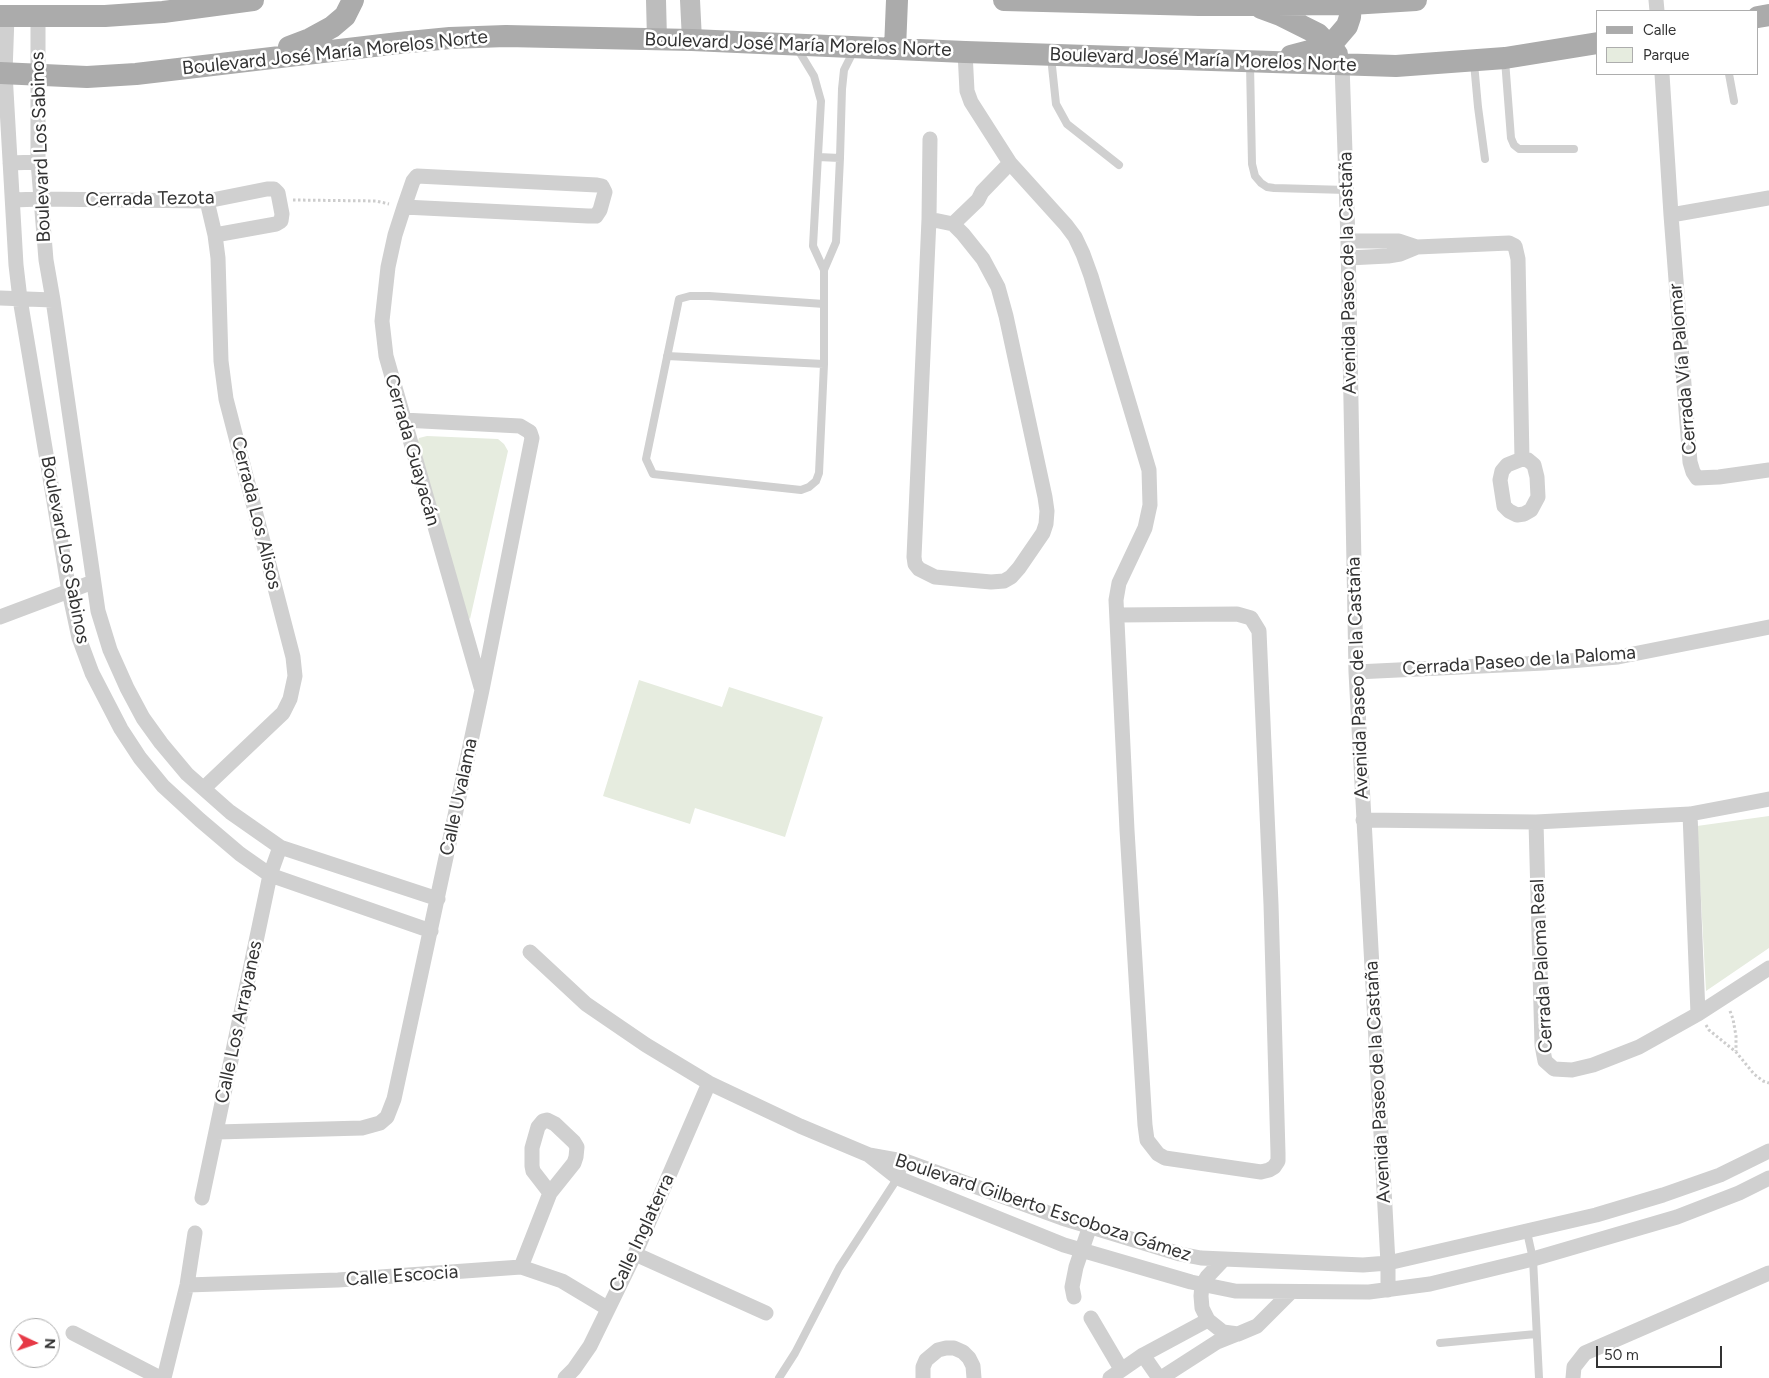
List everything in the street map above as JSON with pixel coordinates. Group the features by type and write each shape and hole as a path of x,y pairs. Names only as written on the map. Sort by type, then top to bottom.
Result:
{"main road":[{"path":"262,58 310,40 332,27 345,16 353,0"},
{"path":"656,0 657,39"},
{"path":"690,0 692,40"},
{"path":"895,49 897,0"},
{"path":"1004,0 1251,4 1416,0"},
{"path":"4,16 105,16 164,12 241,1"},
{"path":"1256,62 1310,51 1329,44 1347,26 1350,17 1350,2"},
{"path":"1251,4 1318,34 1329,44 1342,64"},
{"name":"Boulevard José María Morelos Norte","path":"2,73 87,78 186,69 262,58 450,38 506,36 692,40 965,52 1396,66 1505,58 1596,43"}],"street":[{"name":"Boulevard Los Sabinos","path":"4,16 2,73 20,299 69,591 79,638 92,673 121,729 140,758 163,786 240,854 270,875 431,931"},
{"name":"Boulevard Los Sabinos","path":"38,17 38,162 46,260 93,582 98,611 110,650 143,718 161,743 187,774 230,812 280,846 438,898"},
{"path":"965,52 967,91 971,102 1014,168 1066,225 1075,237 1083,254 1149,470 1150,505 1144,528 1119,583 1116,600 1127,830 1147,1140 1158,1154 1165,1158 1261,1172 1269,1170 1278,1161 1278,1153 1271,904 1258,631 1251,618 1238,614 1118,615"},
{"name":"Avenida Paseo de la Castaña","path":"1342,64 1347,190 1356,672 1388,1290"},
{"name":"Cerrada Vía Palomar","path":"1662,75 1670,215 1688,451 1693,472 1697,478 1707,478 1769,470"},
{"path":"929,219 953,224 983,259 998,287 1045,497 1047,511 1043,532 1019,568 1011,577 1004,581 991,582 935,578 919,568 914,557 929,219 930,139"},
{"path":"10,163 38,162"},
{"path":"953,224 978,200 986,198 1014,168"},
{"name":"Cerrada Guayacán","path":"404,206 596,216 600,210 605,192 602,186 597,185 417,176 413,181 404,206 395,235 388,267 382,321 386,356 482,690"},
{"name":"Cerrada Tezota","path":"13,200 207,202 274,189 278,193 281,221 276,224 215,235"},
{"path":"1670,215 1769,198"},
{"name":"Cerrada Los Alisos","path":"204,788 283,713 290,700 295,676 291,649 226,399 221,361 219,278 215,235 207,202"},
{"path":"1348,241 1399,241 1417,246 1509,243 1515,246 1518,259 1522,459"},
{"path":"1348,258 1400,254 1417,246"},
{"path":"0,298 53,300"},
{"name":"Calle Uvalama","path":"216,1132 362,1128 380,1123 387,1117 394,1099 482,690 532,438 530,432 520,426 403,420"},
{"path":"0,618 93,582"},
{"name":"Cerrada Paseo de la Paloma","path":"1356,672 1544,663 1618,657 1769,627"},
{"path":"1363,820 1536,822 1690,814 1769,799"},
{"path":"1690,814 1698,1014"},
{"name":"Cerrada Paloma Real","path":"1536,822 1542,1045 1545,1061 1554,1069 1564,1071 1593,1065 1639,1047 1698,1014 1769,968"},
{"name":"Calle Los Arrayanes","path":"202,1198 270,875 280,846"},
{"name":"Boulevard Gilberto Escoboza Gámez","path":"530,952 586,1004 646,1045 709,1083 869,1156 898,1178 1064,1245 1202,1285 1235,1291 1369,1292 1430,1284 1533,1259 1677,1217 1739,1193 1769,1178"},
{"name":"Calle Inglaterra","path":"565,1378 574,1369 590,1346 635,1254 709,1083"},
{"name":"Boulevard Gilberto Escoboza Gámez","path":"869,1156 908,1162 1062,1218 1180,1254 1223,1260 1363,1265 1388,1263 1596,1215 1663,1195 1720,1175 1769,1151"},
{"path":"521,1267 550,1193"},
{"path":"1074,1298 1072,1288 1090,1226"},
{"path":"73,1334 162,1378 186,1285 195,1233"},
{"path":"635,1254 766,1314"},
{"path":"1223,1260 1202,1285 1202,1308 1208,1320 1223,1332 1238,1334"},
{"name":"Calle Escocia","path":"186,1285 338,1280 521,1267 562,1281 607,1308"},
{"path":"1573,1378 1574,1367 1585,1353 1769,1272"},
{"path":"1143,1355 1160,1378 1217,1342 1257,1326 1291,1292"},
{"path":"1091,1318 1116,1374 1143,1355 1208,1320"},
{"path":"923,1378 923,1367 926,1360 938,1350 954,1348 963,1352 969,1358 973,1366 974,1378"}],"lane":[{"path":"796,45 814,76 821,101 813,246 824,270"},
{"path":"824,304 708,296 690,296 679,299 646,459 653,474 801,490 809,487 816,481 819,473 824,364 824,304 824,270 836,242 842,89 844,70 855,46"},
{"path":"1050,55 1056,104 1067,124 1118,165"},
{"path":"1505,58 1511,138 1514,145 1519,149 1574,149"},
{"path":"1474,61 1485,159"},
{"path":"1256,62 1252,164 1255,176 1267,187 1347,190"},
{"path":"1729,75 1734,100"},
{"path":"818,157 840,158"},
{"path":"667,356 824,364"},
{"path":"779,1378 795,1353 839,1268 908,1162"},
{"path":"1527,1232 1533,1259 1539,1378"},
{"path":"1440,1343 1536,1334"}],"path":[{"path":"280,200 376,201 404,206"},
{"path":"1724,997 1733,1019 1736,1052"},
{"path":"1698,1014 1709,1030 1736,1052 1754,1074 1769,1083"}],"green space":[{"path":"427,436 498,439 508,451 470,619 464,613 416,446 419,438"},
{"path":"639,680 722,707 729,687 823,717 785,837 695,808 690,824 603,796"},
{"path":"1769,816 1769,948 1706,991 1697,826"}]}
